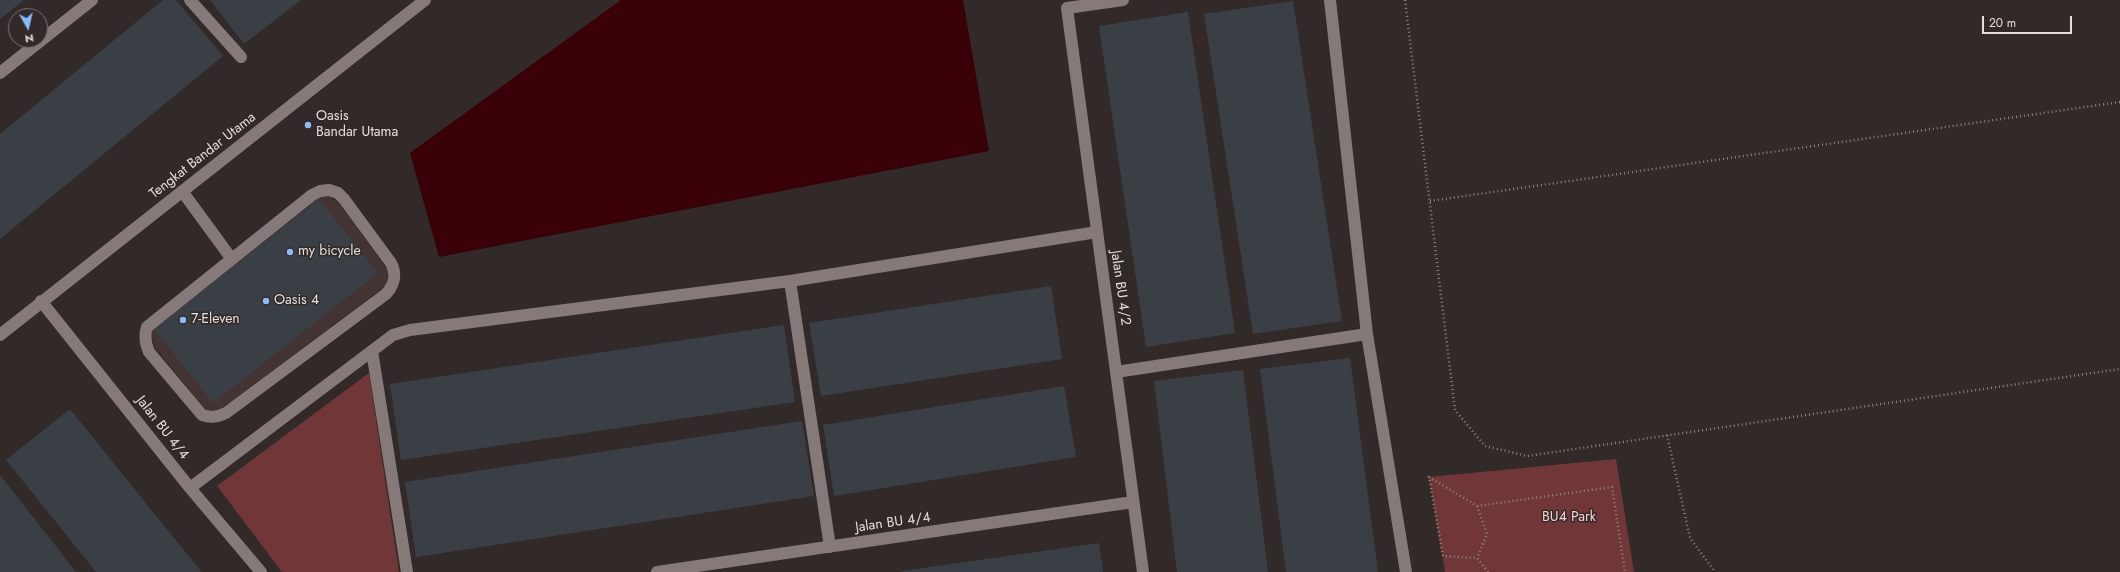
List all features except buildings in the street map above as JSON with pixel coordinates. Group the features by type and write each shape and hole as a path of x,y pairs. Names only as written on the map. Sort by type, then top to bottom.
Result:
{"street":[{"path":"0,73 92,0"},
{"path":"190,0 241,57"},
{"name":"Tengkat Bandar Utama","path":"0,335 41,301 425,0"},
{"name":"Jalan BU 4/2","path":"1123,0 1068,8 1143,572"},
{"path":"1330,0 1367,334 1406,572"},
{"path":"329,190 338,193 344,199 391,263 394,270 395,280 392,288 386,294 239,404 219,417 210,417 202,415 196,409 149,352 145,335 147,327 153,320 231,258 312,195 320,191 329,190"},
{"path":"182,192 231,258"},
{"path":"190,488 372,351 393,336 410,330 790,281 1097,232"},
{"path":"790,281 830,547"},
{"name":"Jalan BU 4/4","path":"41,301 190,488 261,572"},
{"path":"1116,372 1367,334"},
{"path":"372,351 407,572"},
{"name":"Jalan BU 4/4","path":"657,572 684,570 1133,502"}],"path":[{"path":"1405,0 1455,410 1485,446 1526,456 2120,369"},
{"path":"1430,201 2120,102"},
{"path":"1667,435 1690,538 1715,572"},
{"path":"1488,572 1477,558 1443,556 1429,478 1477,506 1612,488 1625,572"},
{"path":"1477,506 1487,534 1477,558"}],"shaded area":[{"path":"621,0 963,0 989,151 439,257 410,153"},
{"name":"Oasis 4","path":"328,196 341,205 388,271 389,279 384,287 222,408 212,411 205,409 154,346 151,331 316,197"}],"green space":[{"path":"369,373 399,572 282,572 217,486"},
{"name":"BU4 Park","path":"1616,459 1634,572 1445,572 1429,477"}],"place":[{"name":"Oasis Bandar Utama","path":"308,125"},
{"name":"my bicycle","path":"290,252"},
{"name":"Oasis 4","path":"266,301"},
{"name":"7-Eleven","path":"183,320"}]}
